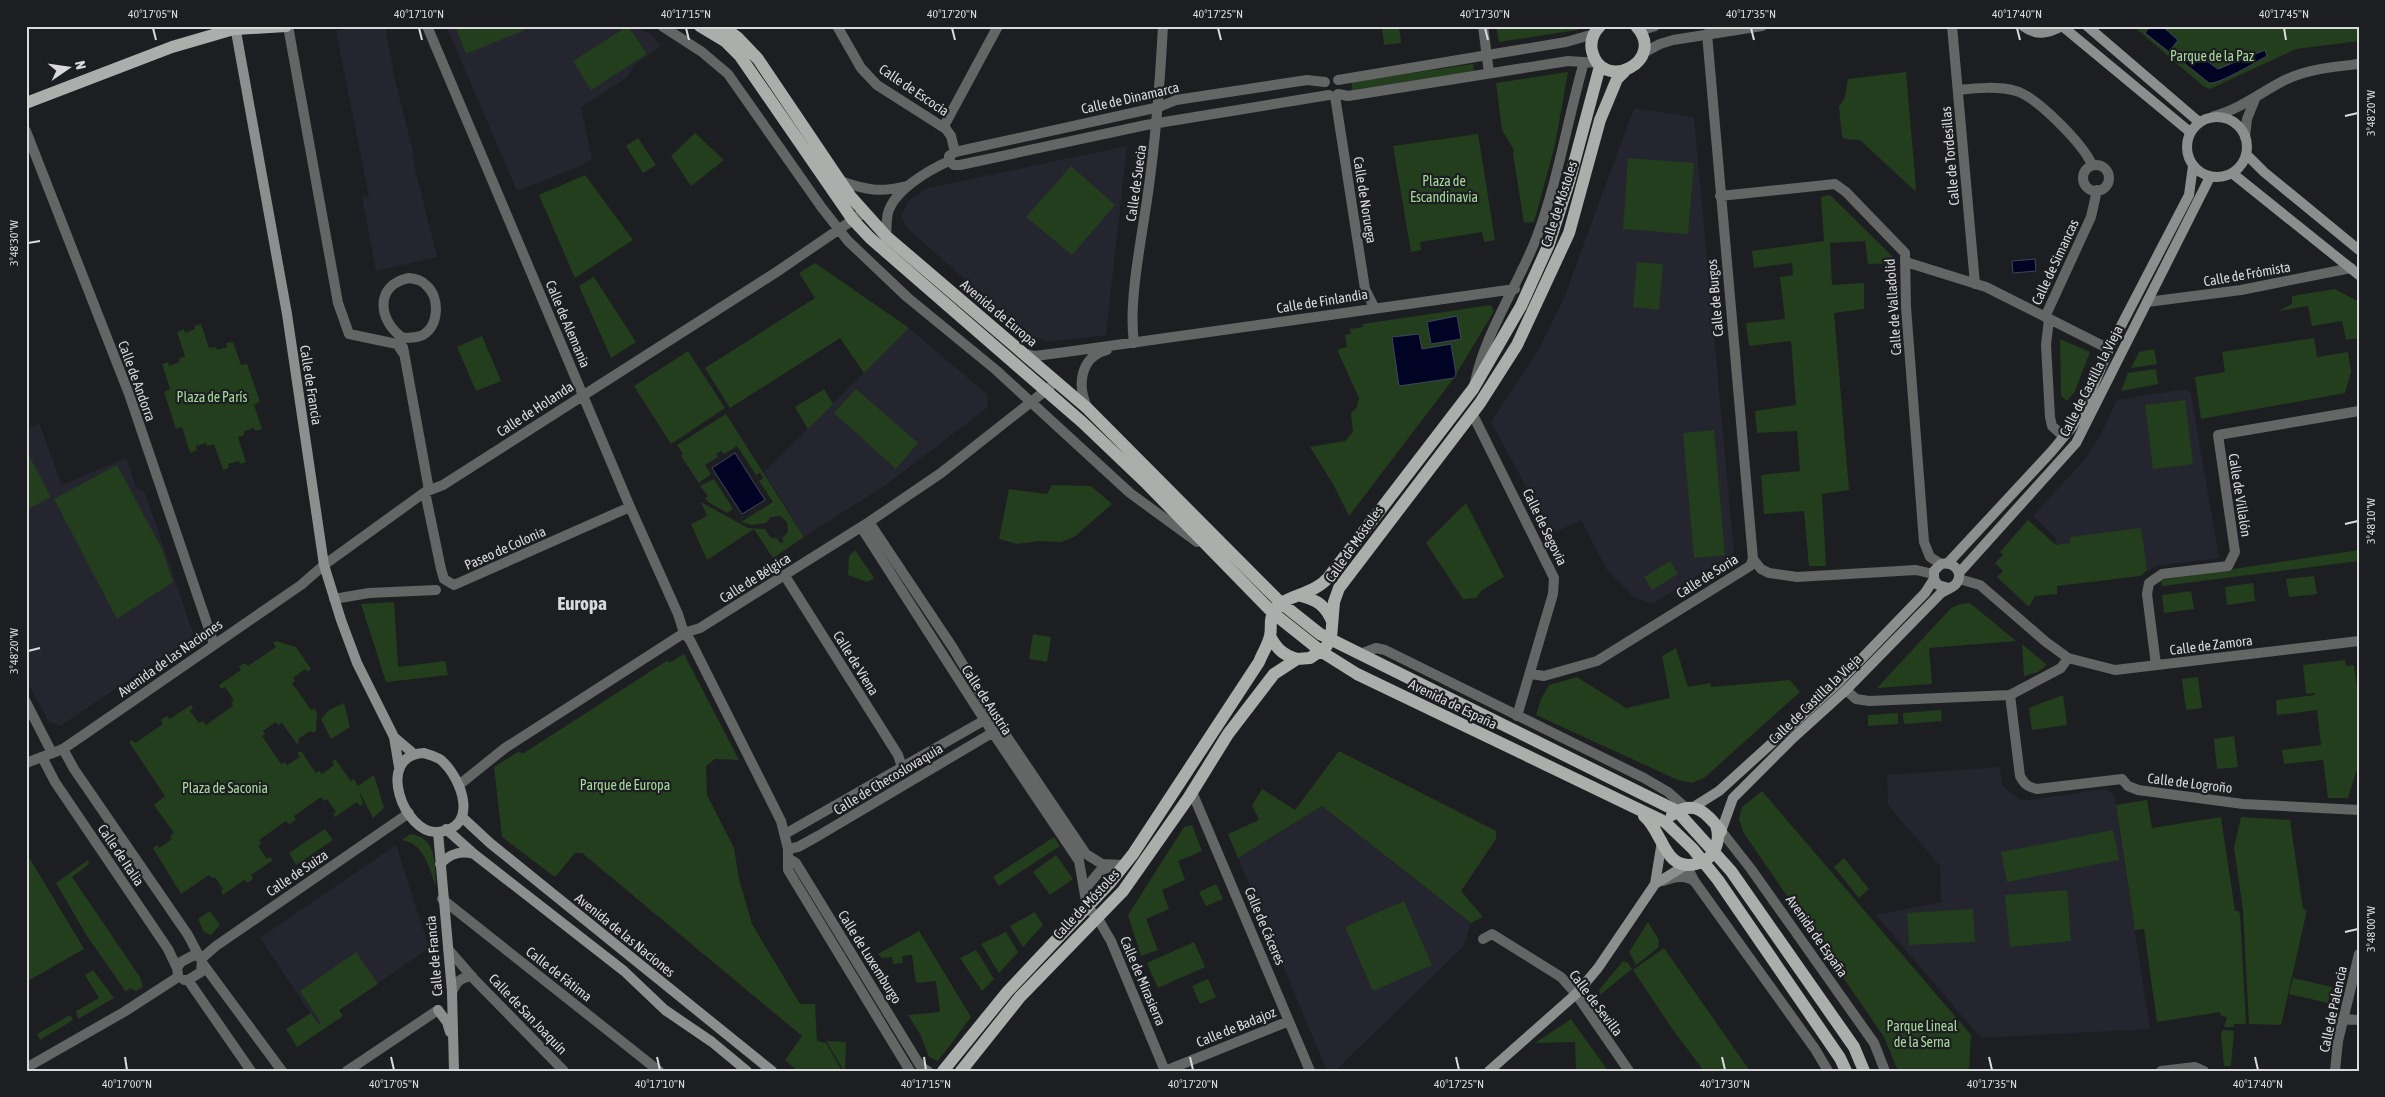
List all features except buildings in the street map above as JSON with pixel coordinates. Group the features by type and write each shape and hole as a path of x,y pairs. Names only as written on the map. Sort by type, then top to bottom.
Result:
{"main road":[{"path":"26,103 172,47 239,27 287,26"},
{"name":"Avenida de Europa","path":"700,26 725,41 740,56 858,216 886,236 1087,408 1277,608"},
{"name":"Avenida de Europa","path":"722,26 737,37 758,59 840,181 870,238 1046,390 1147,484 1218,556 1277,608"},
{"path":"2023,26 2040,33 2051,32 2062,26 2190,132"},
{"path":"2087,26 2199,122"},
{"name":"Calle de Francia","path":"239,27 287,314 324,565 357,663 394,737 399,768"},
{"path":"1638,29 1644,42 1643,53"},
{"path":"1597,30 1591,49 1599,64 1616,72 1625,71"},
{"name":"Calle de Móstoles","path":"961,1071 1020,997 1123,890 1192,792 1228,734 1274,674 1297,659 1310,658 1322,652 1331,638 1334,602 1339,588 1472,413 1516,345 1569,233 1600,120 1617,79 1639,61 1643,53"},
{"name":"Calle de Móstoles","path":"943,1071 1008,991 1109,884 1118,865 1259,662 1270,636 1269,624 1277,608 1290,598 1301,596 1320,586 1328,578 1473,389 1521,306 1549,244 1569,182 1599,64"},
{"path":"2214,116 2233,121 2245,136 2246,154 2239,168 2222,177 2210,177 2201,173 2193,166 2186,149 2190,132 2199,122 2214,116"},
{"path":"2246,154 2264,172 2359,250"},
{"name":"Calle de Castilla la Vieja","path":"1945,563 2064,436 2083,410 2109,349 2189,195 2193,166"},
{"path":"2232,173 2355,272"},
{"name":"Calle de Castilla la Vieja","path":"1959,576 2076,443 2210,177"},
{"path":"1945,563 1957,568 1959,576 1953,586 1949,588 1938,585 1933,576 1936,568 1945,563"},
{"name":"Calle de Castilla la Vieja","path":"1685,809 1719,791 1838,683 1925,594 1933,576"},
{"name":"Calle de Castilla la Vieja","path":"1717,837 1733,798 1793,738 1846,690 1928,606 1949,588"},
{"path":"1301,596 1315,599 1326,608 1332,622"},
{"name":"Avenida de España","path":"1277,608 1320,634 1360,654 1685,809 1709,815 1717,837 1854,1047 1864,1071"},
{"name":"Avenida de España","path":"1277,608 1322,652 1357,674 1665,822 1718,880 1840,1058 1846,1071"},
{"path":"1270,636 1280,651 1297,659"},
{"name":"Calle de Francia","path":"394,737 414,754"},
{"path":"424,753 441,760 460,785 464,802 462,818 455,826 442,830 427,829 409,813 401,801 398,787 399,768 403,761 414,754 424,753"},
{"name":"Avenida de España","path":"1630,806 1656,828 1664,848 1673,859 1686,865"},
{"path":"1655,884 1665,822 1685,809"},
{"name":"Avenida de España","path":"1685,809 1717,837"},
{"name":"Avenida de las Naciones","path":"462,818 772,1071"},
{"name":"Calle de Francia","path":"442,830 440,864 452,992 454,1071"},
{"name":"Avenida de las Naciones","path":"442,830 624,971 665,1010 712,1042 747,1071"},
{"path":"1489,1071 1576,994 1598,968 1655,884 1686,865 1703,862 1717,837"},
{"path":"440,864 450,854 465,852 474,854"},
{"name":"Calle de Francia","path":"438,1010 448,1022 453,1045"}],"street":[{"path":"287,26 341,310 349,334 397,344 403,353"},
{"name":"Calle de Alemania","path":"427,26 630,507 678,614 684,633"},
{"name":"Avenida de Europa","path":"662,26 702,52 728,74 839,231 907,297 996,370 1130,493 1218,556"},
{"name":"Calle de Escocia","path":"837,26 861,68 878,85 944,126 951,136 955,152"},
{"path":"944,126 998,26"},
{"name":"Calle de Suecia","path":"1134,343 1132,328 1138,270 1158,123 1163,26"},
{"path":"1484,26 1489,73"},
{"path":"1638,29 1655,26"},
{"path":"1643,53 1660,44 1707,34 1762,26"},
{"name":"Calle de Tordesillas","path":"1952,26 1975,284"},
{"path":"1334,95 1323,88 1325,82 1330,78 1338,80 1583,39 1597,30"},
{"name":"Calle de Burgos","path":"1707,34 1753,559"},
{"path":"949,161 954,165 960,166 1158,123 1334,95 1348,96 1568,61 1599,64"},
{"name":"Calle de Móstoles","path":"1473,389 1481,355 1515,289 1536,238 1556,178 1569,115 1584,62"},
{"path":"2214,116 2255,99 2283,81 2306,72 2359,64"},
{"name":"Calle de Dinamarca","path":"955,152 1159,107 1176,100 1307,80 1325,82"},
{"path":"1334,95 1342,87 1338,80"},
{"path":"1958,90 2000,88 2019,91 2033,101 2077,141 2088,155 2092,166"},
{"name":"Calle de Noruega","path":"1334,95 1366,289 1374,307"},
{"path":"2245,136 2247,119 2255,99"},
{"name":"Calle de Andorra","path":"26,131 129,394 214,644"},
{"path":"949,161 949,156 955,152"},
{"path":"886,236 888,212 907,186 934,168 949,161"},
{"path":"2092,166 2104,167 2109,175 2106,186 2097,190 2090,188 2084,182 2085,172 2092,166"},
{"path":"840,181 870,190 888,190 907,186"},
{"name":"Calle de Valladolid","path":"1720,196 1834,184 1846,192 1904,252 1906,262 1906,307 1924,542 1930,557 1945,563"},
{"name":"Calle de Simancas","path":"2064,436 2052,426 2050,417 2046,345 2047,318 2091,217 2097,190"},
{"name":"Calle de Holanda","path":"324,565 427,491 443,485 839,231 858,216"},
{"path":"1906,262 1975,284 2022,304 2109,349"},
{"name":"Calle de Frómista","path":"2147,302 2241,290 2355,272"},
{"path":"403,338 423,335 435,321 436,312 433,295 428,286 420,280 409,278 399,280 390,286 385,295 384,305 387,324 403,338 403,353 427,491"},
{"name":"Calle de Finlandia","path":"1023,353 1035,356 1374,307 1496,293 1515,289"},
{"name":"Calle de Finlandia","path":"1087,408 1082,396 1083,372 1088,360 1100,352 1134,343"},
{"name":"Calle de Bélgica","path":"460,785 477,768 505,748 684,633 700,628 784,576 942,473 1057,381"},
{"name":"Calle de Villalón","path":"2156,665 2146,594 2149,583 2162,574 2228,566 2235,552 2218,435 2359,411"},
{"name":"Calle de Segovia","path":"1472,413 1554,578 1553,594 1531,674 1517,716"},
{"name":"Paseo de Colonia","path":"427,491 441,569 444,578 454,585 630,507"},
{"name":"Calle de Austria","path":"865,524 1079,861 1087,907"},
{"name":"Calle de Soria","path":"1531,674 1544,676 1597,661 1742,572 1750,566 1753,559 1761,569 1769,574 1797,576 1916,570 1933,576"},
{"name":"Avenida de las Naciones","path":"26,763 63,748 301,585 324,565"},
{"name":"Calle de Viena","path":"784,576 898,755 902,767"},
{"name":"Calle de Zamora","path":"1959,576 1980,585 2046,642 2068,658 2115,670 2359,641"},
{"path":"334,599 369,593 436,590"},
{"name":"Calle de Luxemburgo","path":"684,633 690,640 781,821 788,853 788,870 910,1071"},
{"name":"Avenida de España","path":"1360,654 1376,648 1386,650 1644,778 1668,792 1685,809"},
{"path":"1846,690 1856,699 1869,701 2010,694 2061,668 2068,658"},
{"name":"Calle de Logroño","path":"2010,694 2020,776 2024,784 2030,787 2037,789 2122,779 2128,786 2153,792 2243,804 2359,810"},
{"name":"Calle de Italia","path":"26,702 56,782 168,950 181,975 251,1071"},
{"name":"Calle de Checoslovaquia","path":"785,834 988,717"},
{"name":"Calle de Austria","path":"997,731 1086,854 1102,864 1118,865"},
{"name":"Calle de Checoslovaquia","path":"788,853 997,731"},
{"name":"Calle de Italia","path":"63,748 90,793 188,935 201,959 282,1071"},
{"name":"Calle de Cáceres","path":"1192,792 1310,1071"},
{"name":"Calle de Suiza","path":"201,959 216,946 409,813"},
{"name":"Avenida de España","path":"1717,837 1751,869 1874,1043 1885,1071"},
{"name":"Calle de Luxemburgo","path":"788,853 921,1066 928,1071"},
{"path":"1085,889 1100,871 1118,865"},
{"name":"Avenida de España","path":"1686,865 1695,882 1815,1049 1828,1071"},
{"path":"1655,884 1672,878 1685,877 1690,877 1695,882"},
{"name":"Calle de Fátima","path":"442,899 659,1071"},
{"name":"Calle de Mirasierra","path":"1087,907 1097,917 1111,941 1165,1071"},
{"name":"Calle de Sevilla","path":"1483,939 1492,934 1527,954 1561,977 1576,994 1629,1071"},
{"name":"Calle de San Joaquín","path":"448,949 564,1071"},
{"name":"Calle de Palencia","path":"2335,1071 2343,1018 2359,954"},
{"path":"26,1068 124,1012 181,975 201,972 201,959 191,956 181,962 181,975"},
{"name":"Calle de San Joaquín","path":"452,992 456,982 462,978 472,976"},
{"path":"347,1071 438,1010"},
{"path":"2343,1018 2359,1020"},
{"name":"Calle de Badajoz","path":"1165,1071 1289,1021"},
{"path":"2161,1071 2195,1067 2204,1071"}],"shaded area":[{"path":"362,26 385,26 395,80 414,155 412,156 437,257 376,271 362,197 369,196 336,31"},
{"path":"446,26 632,26 651,34 661,46 633,66 628,77 581,107 592,159 578,167 517,191"},
{"path":"1634,108 1694,117 1734,553 1652,604 1634,597 1607,570 1581,520 1552,534 1491,422 1539,349 1564,298"},
{"path":"1127,146 1106,335 1048,342 1028,335 907,228 901,216 908,201 928,188"},
{"path":"909,328 988,395 987,408 884,486 804,537 764,472"},
{"path":"2186,389 2191,393 2219,558 2156,566 2140,576 2056,545 2055,537 2033,516 2084,460 2100,436 2117,400"},
{"path":"39,423 62,485 126,458 136,487 145,493 193,633 190,639 60,726 49,722 26,680 26,430"},
{"path":"2000,767 2002,785 2022,801 2105,789 2114,795 2150,1029 1981,1038 1876,915 1941,902 1940,866 1888,805 1887,775"},
{"path":"1322,806 1471,923 1463,947 1335,1071 1327,1071 1238,858"},
{"path":"396,845 429,948 318,1025 260,938"}],"green space":[{"path":"455,26 523,26 525,30 466,54"},
{"path":"628,26 647,54 591,90 573,61"},
{"path":"1399,26 1401,43 1384,45 1382,28"},
{"path":"1496,26 1583,26 1577,30 1499,42"},
{"name":"Parque de la Paz","path":"2133,26 2359,26 2359,41 2296,49 2210,89 2203,86"},
{"path":"1473,64 1474,71 1352,90 1352,82"},
{"path":"1568,72 1555,145 1534,222 1524,223 1513,154 1514,150 1502,130 1496,83"},
{"path":"1906,72 1916,189 1914,190 1860,140 1845,139 1842,136 1839,107 1845,97 1848,79"},
{"path":"695,133 724,160 691,186 671,156"},
{"name":"Plaza de Escandinavia","path":"1478,134 1495,240 1484,242 1482,232 1420,242 1421,250 1411,252 1393,146"},
{"path":"638,138 656,165 643,173 626,146"},
{"path":"1628,158 1694,163 1688,234 1623,229"},
{"path":"1071,166 1115,205 1072,255 1026,217"},
{"path":"585,175 633,240 575,278 539,195"},
{"path":"1830,195 1893,257 1894,263 1868,264 1865,241 1830,243 1832,285 1864,283 1864,309 1834,313 1849,490 1822,494 1826,566 1809,566 1804,511 1764,514 1761,475 1800,471 1797,431 1757,433 1755,411 1796,405 1791,341 1749,346 1746,323 1785,319 1780,277 1793,275 1792,263 1754,268 1752,251 1824,241 1821,197"},
{"path":"1637,262 1663,264 1659,310 1633,307"},
{"path":"815,263 909,328 864,373 840,338 730,408 705,368 815,298 799,273"},
{"path":"594,277 636,342 611,358 579,286"},
{"path":"2335,289 2359,302 2359,338 2346,340 2342,321 2312,326 2308,306 2278,311 2292,304 2292,296"},
{"path":"1491,305 1494,311 1454,378 1349,516 1333,484 1310,447 1345,441 1353,432 1351,413 1357,407 1359,398 1338,352 1338,349 1347,347 1345,335 1351,334 1350,329 1363,327 1363,324"},
{"name":"Plaza de París","path":"201,324 209,348 216,347 217,350 227,347 226,343 233,342 241,365 247,364 260,402 254,405 262,429 255,431 254,428 244,431 244,435 238,437 246,462 240,464 239,461 228,464 229,468 223,470 214,444 207,446 206,443 196,446 197,450 190,453 182,427 176,429 164,392 170,389 162,364 168,362 169,366 180,362 179,359 185,356 177,332 184,329 185,333"},
{"path":"482,336 501,381 476,391 457,347"},
{"path":"2314,338 2317,357 2348,352 2351,372 2345,393 2201,419 2195,377 2225,372 2222,352"},
{"path":"2060,339 2090,352 2075,391 2067,401 2061,396"},
{"path":"2154,349 2157,364 2131,368 2139,352"},
{"path":"688,351 725,408 671,444 634,386"},
{"path":"2156,369 2158,384 2121,391 2128,373"},
{"path":"824,389 833,404 808,429 795,407"},
{"path":"856,389 918,443 896,469 834,413"},
{"path":"2185,400 2193,464 2153,469 2145,405"},
{"path":"726,414 804,537 773,558 754,529 707,560 691,524 707,516 701,502 748,528 765,529 770,537 778,539 780,543 784,542 782,538 788,532 787,522 780,516 771,517 766,523 752,525 741,522 773,502 759,481 763,478 760,473 756,475 737,446 724,454 721,451 716,454 718,457 705,465 711,474 699,483 681,456 683,454 677,445"},
{"path":"1714,430 1725,555 1694,558 1683,433"},
{"path":"26,450 51,497 26,510"},
{"path":"117,465 162,549 173,582 117,619 54,499"},
{"path":"714,479 733,509 727,513 708,502 705,498 708,496 700,486"},
{"path":"1052,485 1091,486 1112,504 1074,537 1061,542 1039,541 1017,544 999,539 1009,489 1047,494"},
{"path":"1466,503 1504,577 1482,590 1476,598 1463,599 1426,543"},
{"path":"2028,520 2056,545 2070,543 2070,537 2141,528 2147,570 2140,576 2057,586 2057,594 2035,596 2029,607 1997,577 2003,571 1995,563 2003,555 2000,552"},
{"path":"855,550 874,578 867,582 848,575 849,556"},
{"path":"2359,550 2359,561 2162,586 2161,580"},
{"path":"1670,561 1678,574 1652,590 1644,577"},
{"path":"2314,576 2317,594 2289,597 2286,579"},
{"path":"2253,583 2255,601 2227,605 2225,587"},
{"path":"2191,591 2194,609 2164,613 2162,595"},
{"path":"394,602 398,667 445,661 448,675 386,682 361,604"},
{"path":"1970,603 2016,641 1929,648 1932,684 1877,688 1951,608 1960,604"},
{"path":"1033,634 1051,637 1047,662 1029,659"},
{"name":"Plaza de Saconia","path":"276,641 296,647 311,669 308,672 305,669 293,678 295,681 292,683 311,710 314,709 317,712 316,731 313,733 310,731 298,739 299,742 297,744 282,723 278,725 276,722 263,731 265,734 262,736 281,764 285,762 287,765 300,757 297,753 301,751 316,773 319,771 322,774 334,765 332,762 335,759 351,781 354,779 358,786 374,775 384,808 373,818 359,791 363,804 360,806 357,802 335,817 333,814 336,812 327,799 324,801 321,797 294,816 296,820 289,824 286,821 259,840 261,844 258,846 267,859 270,857 273,860 251,875 253,879 247,883 244,880 223,895 221,892 223,889 215,877 212,878 209,875 181,894 153,848 157,845 159,848 172,839 170,836 174,833 154,805 165,796 129,742 132,740 135,743 163,724 161,720 167,716 170,719 191,705 193,708 190,711 199,723 203,721 206,725 233,706 231,702 234,700 225,687 221,689 219,685 241,670 239,667 245,663 248,666 276,647 273,643"},
{"path":"2022,644 2047,665 2038,672 2024,676"},
{"path":"1676,648 1688,687 1711,683 1711,687 1790,680 1800,692 1704,778 1692,783 1678,780 1536,715 1541,699 1549,685 1577,677 1626,708 1670,698 1662,656"},
{"name":"Parque de Europa","path":"684,654 739,760 715,759 706,766 707,795 734,848 739,879 752,924 800,1004 815,1004 817,1041 826,1043 842,1071 798,1071 785,1060 802,1036 582,853 575,853 555,877 502,837 494,767 518,752 524,753 668,660 669,663"},
{"path":"2345,660 2346,666 2354,665 2359,703 2359,762 2348,798 2328,798 2323,760 2284,764 2282,750 2321,745 2317,710 2277,715 2276,700 2315,695 2314,693 2306,694 2303,665"},
{"path":"2198,677 2202,708 2186,710 2182,679"},
{"path":"2063,695 2067,725 2032,730 2029,708"},
{"path":"344,703 350,727 331,739 321,719 329,710"},
{"path":"1941,710 1942,721 1904,724 1903,713"},
{"path":"1898,713 1898,724 1868,726 1868,715"},
{"path":"2234,736 2238,767 2217,769 2214,739"},
{"path":"1339,751 1496,831 1496,839 1461,891 1483,917 1471,923 1322,806 1238,858 1228,834 1259,820 1252,805 1262,789 1295,810"},
{"name":"Parque Lineal de la Serna","path":"1762,791 1971,1035 1969,1071 1898,1071 1884,1037 1743,832 1739,819 1742,807"},
{"path":"2147,800 2152,828 2221,817 2235,911 2239,911 2240,915 2246,1024 2234,1024 2234,1027 2224,1027 2227,1017 2221,1016 2220,1012 2157,1022 2144,929 2135,930 2116,805"},
{"path":"2241,817 2290,820 2303,909 2307,910 2281,1025 2249,1024 2243,910 2234,847"},
{"path":"1192,825 1202,851 1178,861 1185,880 1162,890 1169,909 1146,919 1158,950 1141,956 1128,915 1184,827"},
{"path":"325,829 333,840 296,865 289,853"},
{"path":"2113,830 2119,860 2007,882 2001,852"},
{"path":"410,834 419,836 430,846 433,853 436,886 421,851 410,842 402,840"},
{"path":"1054,837 1060,846 999,886 993,877"},
{"path":"1056,855 1073,879 1050,895 1033,872"},
{"path":"1844,858 1869,889 1859,898 1834,867"},
{"path":"30,859 84,949 26,982 26,862"},
{"path":"88,860 89,864 72,877 140,977 143,987 136,991 130,988 126,992 87,936 56,883"},
{"path":"1216,884 1223,899 1206,906 1199,892"},
{"path":"2067,890 2071,941 2010,947 2005,895"},
{"path":"1404,901 1432,965 1373,991 1345,927"},
{"path":"1973,909 1975,942 1909,945 1907,913"},
{"path":"210,911 220,925 211,935 204,932 198,919"},
{"path":"1035,912 1043,925 1023,947 1010,926"},
{"path":"1648,922 1659,940 1658,948 1636,965 1629,952"},
{"path":"919,931 971,1017 938,1061 929,1057 920,1034 908,1015 940,1012 936,981 916,983 912,955 902,956 903,963 893,964 892,957 882,958 878,954"},
{"path":"1006,932 1018,952 999,973 981,944"},
{"path":"1194,942 1205,967 1158,988 1147,963"},
{"path":"1664,948 1750,1071 1704,1071 1673,1030 1633,970"},
{"path":"976,950 994,979 982,991 960,958"},
{"path":"356,952 378,984 339,1010 343,1016 297,1047 286,1029 311,1013 318,1024 321,1023 300,991"},
{"path":"1623,961 1628,963 1632,969 1600,995 1599,990"},
{"path":"93,970 114,998 78,1019 76,1011 99,998 85,975"},
{"path":"2293,978 2332,987 2328,1003 2289,994"},
{"path":"1208,979 1216,997 1200,1004 1192,986"},
{"path":"70,1015 73,1020 40,1040 37,1034"},
{"path":"1571,1019 1608,1071 1576,1071 1575,1042 1535,1043"},
{"path":"2223,1030 2234,1031 2231,1066 2224,1066 2221,1033"},
{"path":"826,1041 846,1042 845,1071 844,1071"}],"water":[{"path":"2150,26 2162,26 2178,40 2169,52 2145,33"},
{"path":"2265,50 2267,56 2214,83 2209,83 2183,62 2193,51 2218,69"},
{"path":"2035,259 2036,271 2013,273 2012,261"},
{"path":"1457,316 1461,339 1431,344 1427,322"},
{"path":"1419,334 1422,349 1451,344 1456,374 1454,378 1399,386 1392,337"},
{"path":"735,453 765,500 742,514 712,468"}],"district":[{"name":"Europa","path":"582,603"}]}
